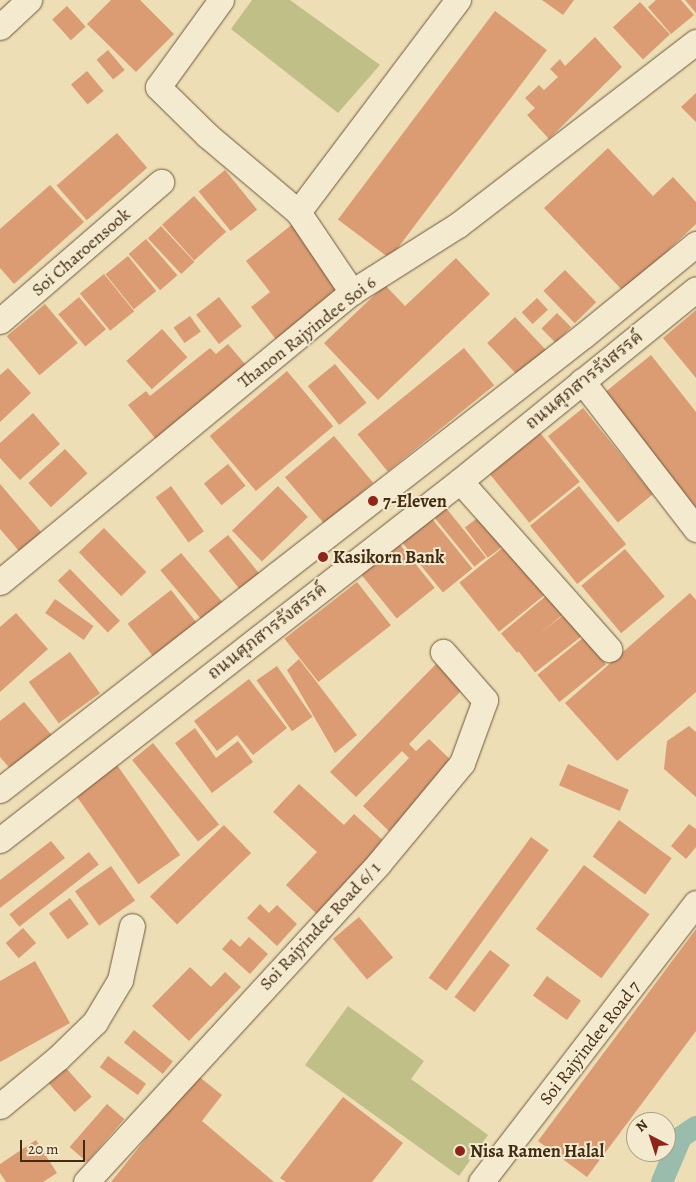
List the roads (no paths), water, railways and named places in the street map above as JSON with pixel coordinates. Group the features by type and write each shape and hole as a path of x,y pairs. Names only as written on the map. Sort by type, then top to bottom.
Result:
{"street":[{"path":"0,27 28,0"},
{"path":"221,0 158,87 207,135 298,212 352,292"},
{"path":"298,212 458,0"},
{"name":"Thanon Rajyindee Soi 6","path":"0,582 352,292 458,225 696,42"},
{"name":"Soi Charoensook","path":"0,321 161,182"},
{"name":"ถนนศุภสารรังสรรค์","path":"0,790 584,336 696,244"},
{"name":"ถนนศุภสารรังสรรค์","path":"0,840 460,482 696,289"},
{"path":"582,381 696,529"},
{"path":"460,482 609,649"},
{"name":"Soi Rajyindee Road 6/ 1","path":"86,1182 379,863 462,764 485,700 443,652"},
{"name":"Soi Rajyindee Road 7","path":"481,1182 696,903"},
{"path":"0,1106 58,1058 95,1022 120,980 132,926"}],"waterway":[{"path":"662,1182 681,1137 696,1127"}],"place":[{"name":"7-Eleven","path":"373,501"},
{"name":"Kasikorn Bank","path":"323,557"},
{"name":"Nisa Ramen Halal","path":"460,1151"}]}
